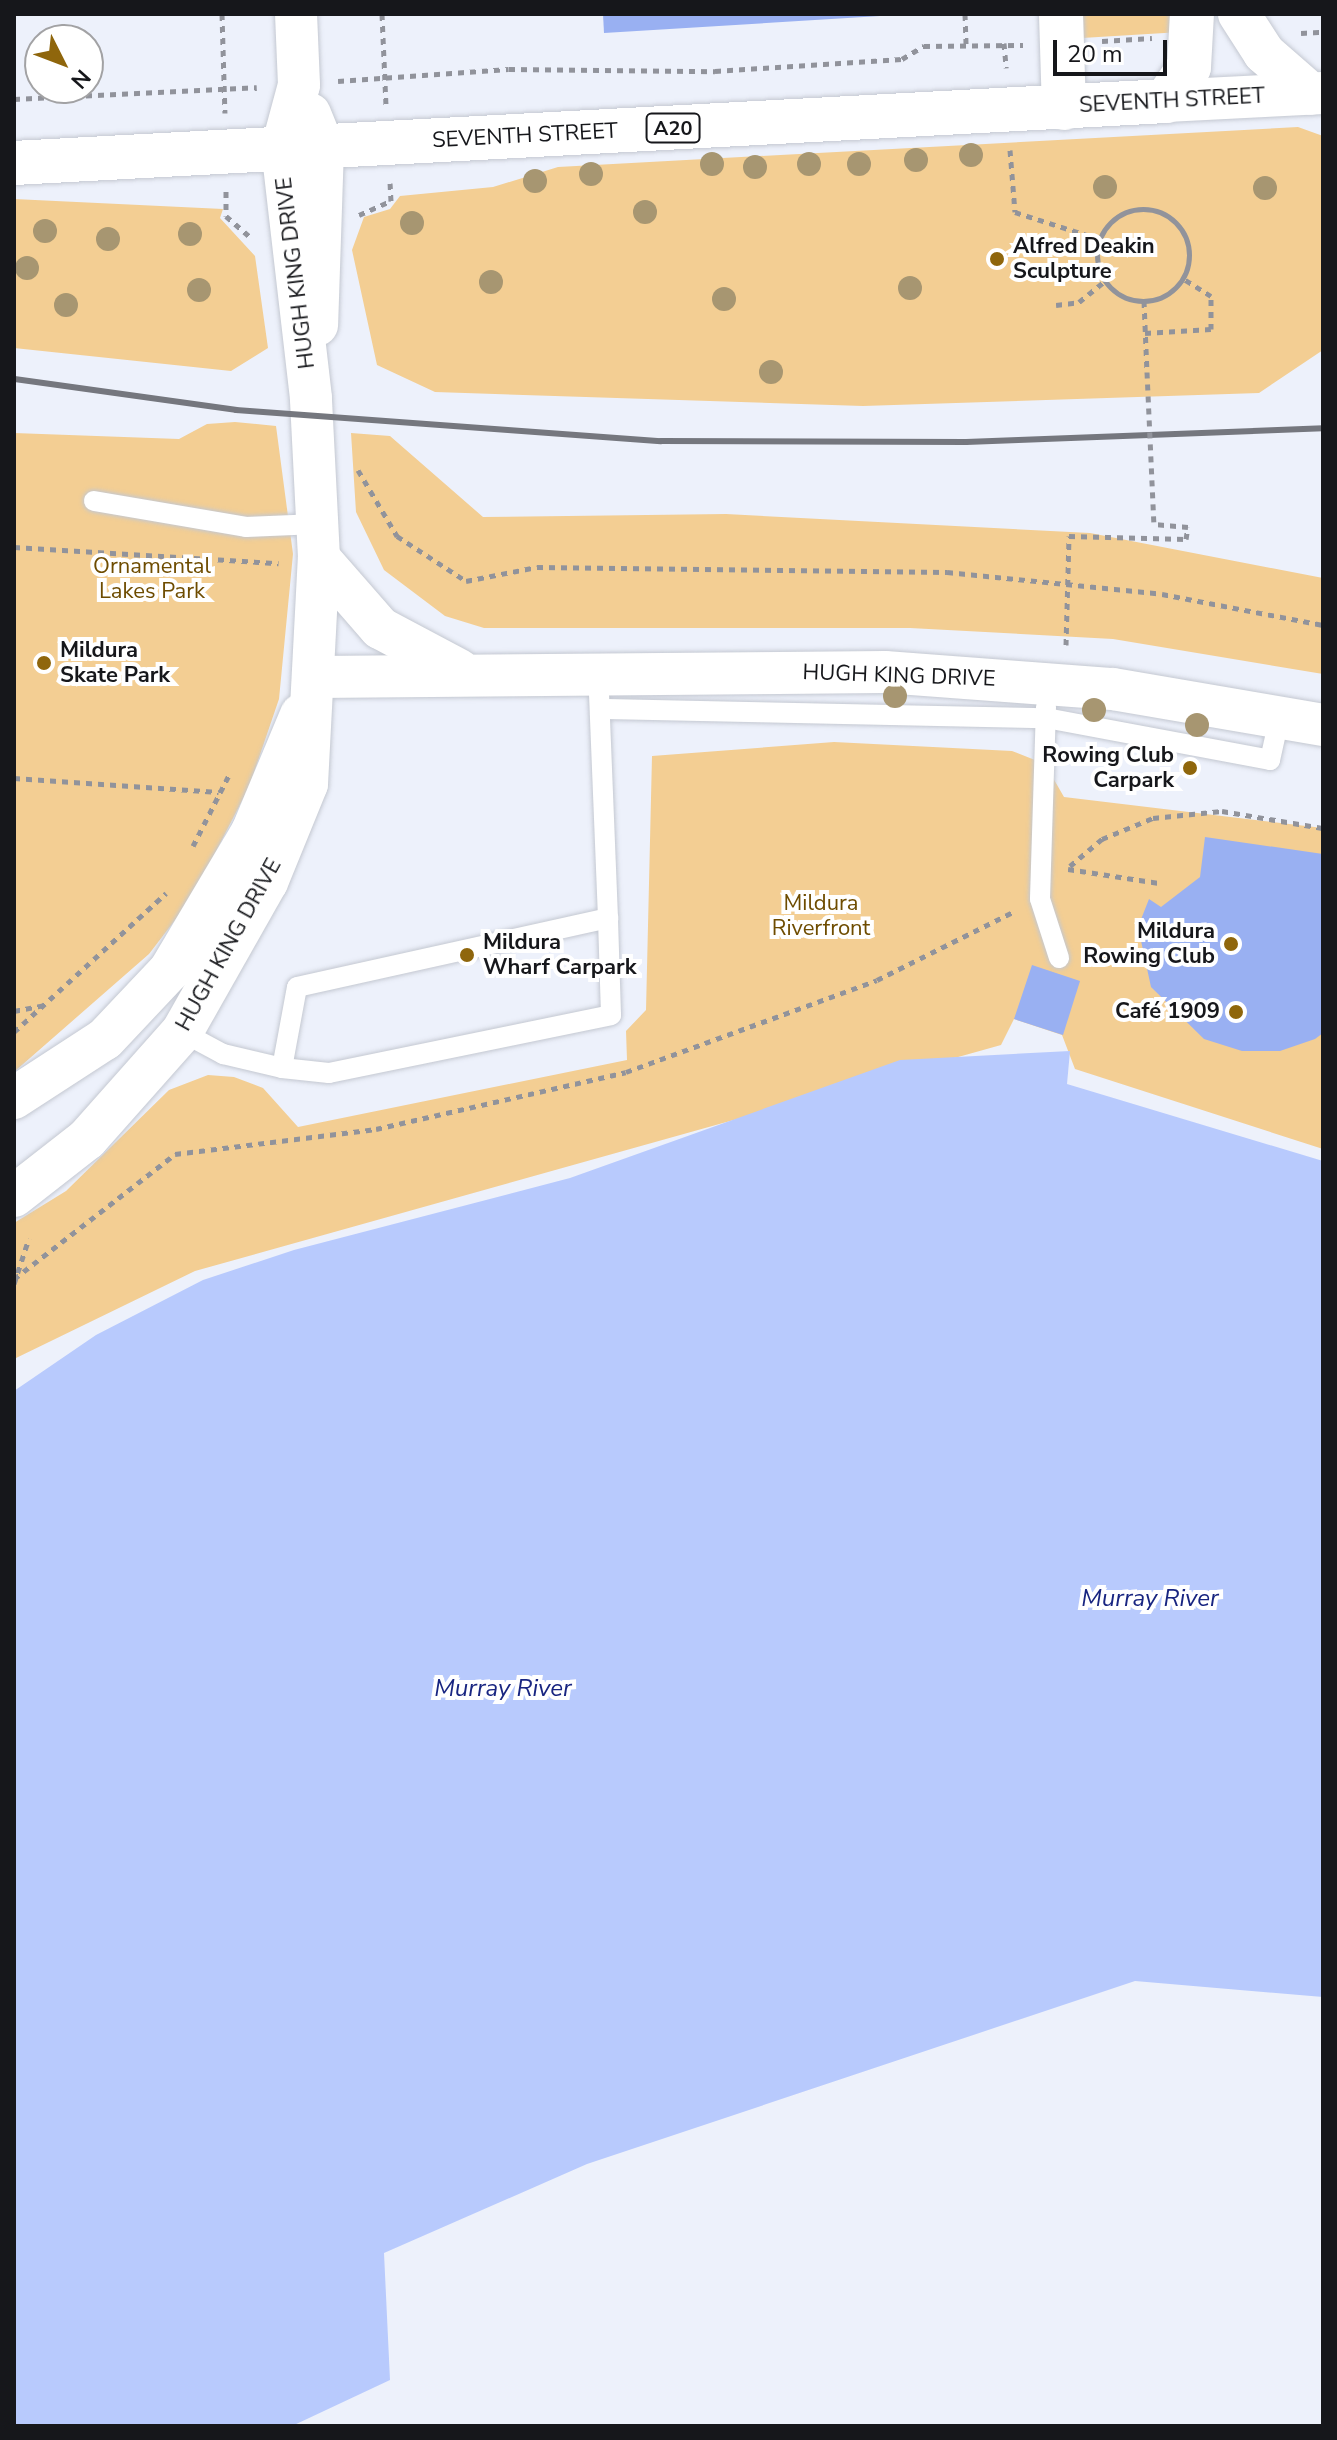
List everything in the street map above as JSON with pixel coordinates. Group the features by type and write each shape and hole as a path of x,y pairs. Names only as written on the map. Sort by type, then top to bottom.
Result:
{"highway":[{"path":"1061,14 1064,108"},
{"path":"1166,101 1189,67 1192,14"},
{"name":"SEVENTH STREET","path":"14,163 1166,101"}],"street":[{"path":"296,14 302,148"},
{"path":"1239,14 1264,53 1317,93"},
{"name":"SEVENTH STREET","path":"1166,101 1317,93"},
{"name":"HUGH KING DRIVE","path":"14,1196 87,1139 192,1018 297,817 310,766 316,677 299,549 311,398 302,148"},
{"name":"HUGH KING DRIVE","path":"299,549 380,628 472,676"},
{"name":"HUGH KING DRIVE","path":"316,677 472,676 601,691 885,672 1049,682 1280,715 1323,725"},
{"name":"HUGH KING DRIVE","path":"14,1098 105,1039 164,976 252,832 316,677"},
{"path":"164,976 192,1018"}],"lane":[{"path":"94,501 246,527 299,549"},
{"path":"1049,682 1040,899 1059,958"},
{"path":"192,1018 223,1054 282,1068 329,1073 611,1015 601,691"},
{"path":"282,1068 297,987 608,918"}],"path":[{"path":"222,14 226,216 257,248"},
{"path":"351,228 372,205 391,201 382,14"},
{"path":"965,14 966,45"},
{"path":"1295,33 1323,32"},
{"path":"299,85 384,76 685,66 715,71 902,59 924,46 1004,43"},
{"path":"14,99 224,89"},
{"path":"1011,110 1015,212 1099,239"},
{"path":"1105,281 1099,239 1118,216 1162,213 1188,249 1182,278 1144,301"},
{"path":"1145,333 1211,329 1211,296 1182,278"},
{"path":"1105,281 1144,301"},
{"path":"1056,305 1079,302 1105,281"},
{"path":"1049,682 1066,645 1069,536 1186,539 1188,527 1154,524 1144,301"},
{"path":"352,452 367,492 397,536 466,581 537,567 689,566 1069,582 1323,625"},
{"path":"14,547 299,549"},
{"path":"1066,645 1082,647"},
{"path":"186,860 219,792 236,765"},
{"path":"14,778 219,792"},
{"path":"15,1280 175,1154 376,1129 626,1072 877,980 1040,899 1094,844 1153,818 1222,811 1323,828"},
{"path":"1067,869 1159,883"},
{"path":"14,1032 48,1004 173,881"},
{"path":"14,1011 48,1004"},
{"path":"15,1280 29,1238"}],"green space":[{"path":"1081,14 1180,14 1181,32 1082,38"},
{"path":"1298,127 1323,136 1323,350 1259,393 863,406 435,392 377,365 352,250 364,217 390,209 400,196 493,187 558,167"},
{"path":"14,199 223,209 220,218 255,256 268,348 231,371 14,348"},
{"name":"Ornamental Lakes Park","path":"235,422 276,426 293,554 279,699 249,787 192,898 149,954 14,1072 14,433 179,439 207,424"},
{"path":"351,433 390,436 483,517 726,514 1090,533 1323,578 1323,674 1113,639 910,628 484,628 445,616 384,570 356,512"},
{"name":"Mildura Riverfront","path":"834,742 1012,751 1045,764 1064,797 1323,828 1323,1149 1075,1069 1062,1035 1014,1019 1001,1045 195,1271 14,1359 14,1223 66,1191 169,1090 208,1075 234,1077 263,1088 298,1127 627,1060 626,1031 646,1010 652,756"}],"water":[{"name":"Murray River","path":"1070,1051 1067,1084 1323,1161 1323,1997 1135,1981 587,2164 384,2253 390,2380 292,2426 14,2426 14,1391 96,1335 203,1280 294,1250 570,1178 900,1060"}],"building":[{"path":"603,14 880,14 880,16 604,33"},
{"name":"Mildura Rowing Club","path":"1205,837 1323,854 1323,1033 1315,1039 1280,1051 1242,1051 1204,1039 1151,987 1138,927 1149,899 1161,907 1200,877"},
{"path":"1032,965 1080,981 1063,1035 1014,1019"}],"railway":[{"path":"14,379 236,410 661,441 966,442 1323,428"}],"place":[{"name":"Alfred Deakin Sculpture","path":"997,259"},
{"name":"Mildura Skate Park","path":"44,663"},
{"name":"Rowing Club Carpark","path":"1190,768"},
{"name":"Mildura Rowing Club","path":"1231,944"},
{"name":"Mildura Wharf Carpark","path":"467,955"},
{"name":"Café 1909","path":"1236,1012"}]}
